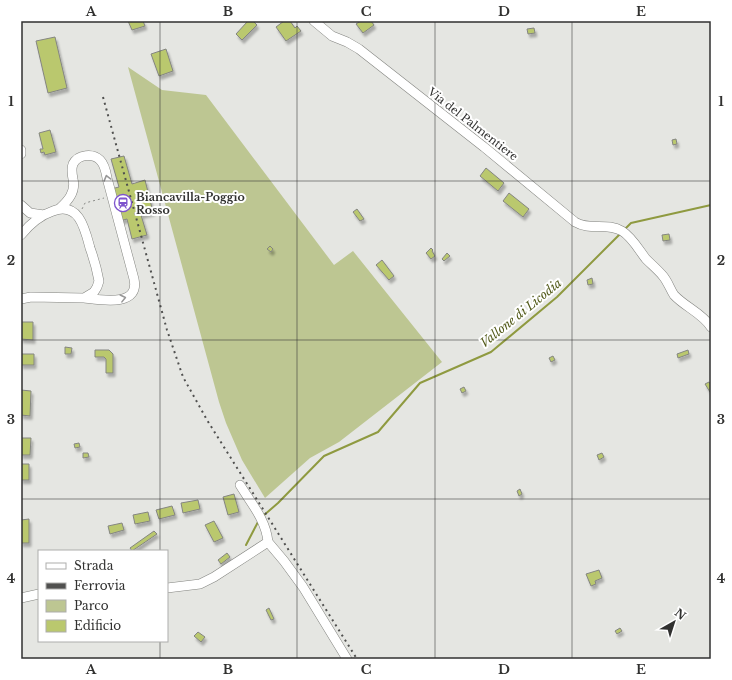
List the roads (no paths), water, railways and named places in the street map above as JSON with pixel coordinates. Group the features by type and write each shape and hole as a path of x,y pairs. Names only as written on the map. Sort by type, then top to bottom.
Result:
{"street":[{"name":"Via del Palmentiere","path":"314,21 332,36 359,49 484,147 575,222 581,226 608,226 622,231 664,277 674,295 707,321 711,327"},
{"path":"21,299 31,297 124,299 129,297 135,288 134,279 104,166 97,158 90,155 84,156 79,158 73,164 72,170 74,182 72,194 66,203 59,209"},
{"path":"21,205 30,213 44,215"},
{"path":"21,235 32,223 44,215 59,209 66,208 70,210 81,220 99,281 98,287 94,292 84,298"},
{"path":"21,292 31,297"},
{"path":"240,485 264,523 267,531 268,542 303,587 348,659"},
{"path":"168,588 200,584 214,577 268,542"},
{"path":"21,598 38,594"}],"waterway":[{"name":"Vallone di Licodia","path":"625,229 631,223 711,205"},
{"name":"Vallone di Licodia","path":"263,516 278,503 324,456 378,432 420,383 491,352 557,297 620,234"},
{"name":"Vallone di Licodia","path":"246,545 259,520"}],"railway":[{"path":"103,97 167,330 183,377 207,420 357,659"}],"place":[{"name":"Biancavilla-Poggio Rosso","path":"123,203"}]}
